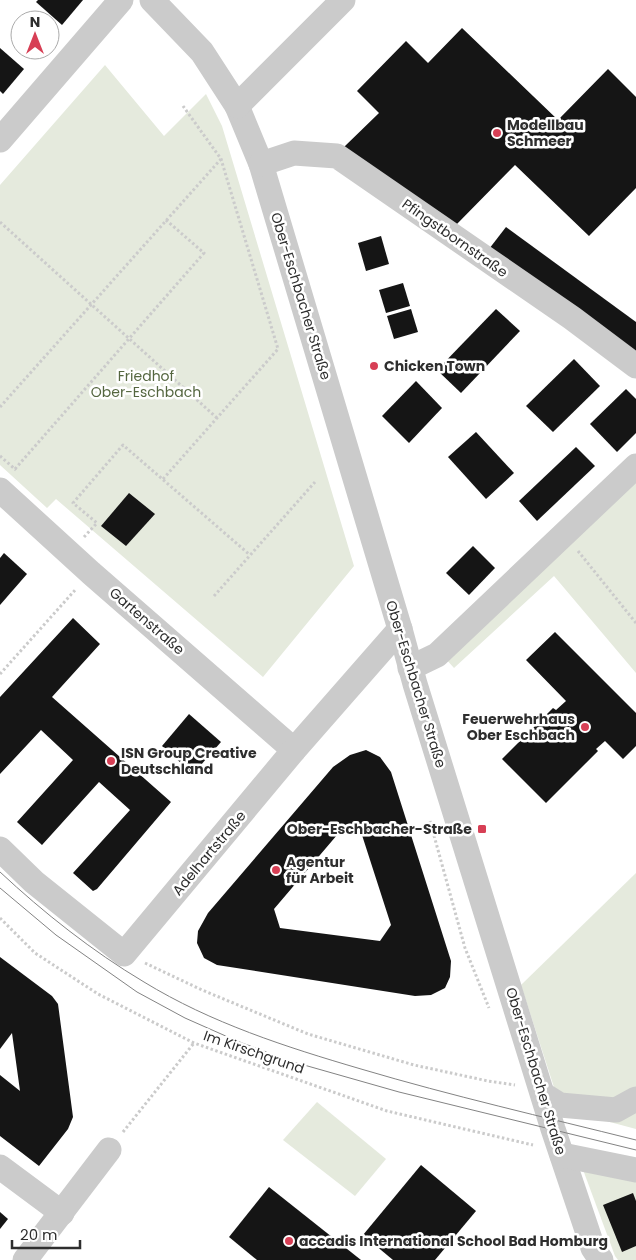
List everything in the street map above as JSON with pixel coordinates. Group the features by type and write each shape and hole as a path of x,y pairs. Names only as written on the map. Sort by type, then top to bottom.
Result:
{"street":[{"path":"0,140 121,0"},
{"name":"Ober-Eschbacher Straße","path":"152,0 202,52 237,106 261,164 410,668 562,1155 593,1248 601,1260"},
{"path":"237,106 343,0"},
{"name":"Pfingstbornstraße","path":"261,164 294,153 337,156 572,318 636,366"},
{"path":"410,668 437,655 636,466"},
{"name":"Gartenstraße","path":"0,490 294,750"},
{"name":"Adelhartstraße","path":"124,954 294,750 400,629"},
{"path":"0,848 34,882 124,954"},
{"path":"544,1095 560,1105 629,1108"},
{"path":"25,1260 109,1150"},
{"path":"562,1155 636,1170"},
{"path":"0,1167 62,1213"}],"path":[{"path":"163,479 278,349 221,159 183,106"},
{"path":"0,407 221,159"},
{"path":"15,469 204,253 166,220"},
{"path":"0,222 217,418"},
{"path":"70,553 97,523 73,503 123,445 250,554"},
{"path":"214,596 315,482"},
{"path":"564,534 636,623"},
{"path":"0,674 91,572"},
{"name":"Im Kirschgrund","path":"0,918 35,953 98,994 194,1043 387,1111 531,1144"},
{"path":"124,954 202,990 308,1034 414,1065 488,1082 519,1085"},
{"path":"109,1150 194,1043"}],"green space":[{"name":"Friedhof Ober-Eschbach","path":"105,65 164,136 206,94 222,126 354,566 263,677 56,499 47,508 0,465 0,185"},
{"path":"636,475 636,673 554,576 454,668 445,658"},
{"path":"636,873 636,1129 561,1109 521,985"},
{"path":"317,1102 386,1159 355,1196 283,1140"},
{"path":"582,1167 636,1180 636,1260 618,1260 615,1256"}],"building":[{"path":"38,0 83,0 62,25 60,23 60,10 45,10 36,2"},
{"name":"Modellbau Schmeer","path":"462,28 558,120 608,69 636,97 636,188 589,236 515,165 455,226 344,147 379,113 357,91 406,41 428,63"},
{"path":"0,48 10,57 10,60 14,60 24,69 3,94 0,91"},
{"path":"506,227 636,322 636,356 489,249"},
{"path":"381,236 389,264 366,271 358,243"},
{"path":"403,283 410,306 386,313 379,290"},
{"path":"411,309 418,332 394,339 387,316"},
{"path":"496,309 520,331 461,393 437,370"},
{"path":"574,359 600,386 553,432 526,406"},
{"path":"416,381 442,408 409,443 382,416"},
{"path":"626,389 636,399 636,433 617,452 590,424"},
{"path":"476,432 514,473 486,499 448,457"},
{"path":"576,447 595,466 537,521 519,501"},
{"path":"129,493 155,514 126,546 101,526"},
{"path":"473,546 495,568 469,595 446,573"},
{"path":"4,553 27,574 0,605 0,558"},
{"path":"73,618 100,644 52,697 171,802 97,889 93,891 73,873 130,810 99,782 42,845 17,822 73,760 41,730 0,774 0,697"},
{"name":"Feuerwehrhaus Ober Eschbach","path":"555,632 636,713 636,746 623,759 605,741 596,749 598,751 546,803 502,759 553,708 556,710 566,701 526,660"},
{"path":"189,714 221,742 193,774 162,746"},
{"name":"Agentur für Arbeit","path":"366,750 380,757 391,772 451,961 450,977 445,988 431,995 415,996 217,965 204,958 197,943 198,931 208,913 333,767 350,755","holes":["343,828 361,832 391,925 380,941 280,928 274,909"]},
{"path":"0,957 52,996 58,1004 73,1117 68,1129 39,1166 0,1136 0,1075 20,1091 12,1033 0,1049"},
{"path":"421,1165 476,1211 435,1260 393,1260 363,1235"},
{"path":"269,1187 361,1260 257,1260 229,1237"},
{"path":"633,1193 636,1201 636,1246 622,1252 603,1205"},
{"path":"0,1212 8,1219 0,1229"}],"tram line":[{"path":"0,872 51,917 106,958 169,997 222,1022 277,1043 395,1079 636,1140"},
{"path":"0,888 56,935 137,992 185,1018 237,1041 290,1061 399,1092 636,1150"}],"place":[{"name":"Modellbau Schmeer","path":"497,133"},
{"name":"Chicken Town","path":"374,366"},
{"name":"Feuerwehrhaus Ober Eschbach","path":"585,727"},
{"name":"ISN Group Creative Deutschland","path":"111,761"},
{"name":"Ober-Eschbacher-Straße","path":"482,829"},
{"name":"Agentur für Arbeit","path":"276,870"},
{"name":"accadis International School Bad Homburg","path":"289,1241"}]}
